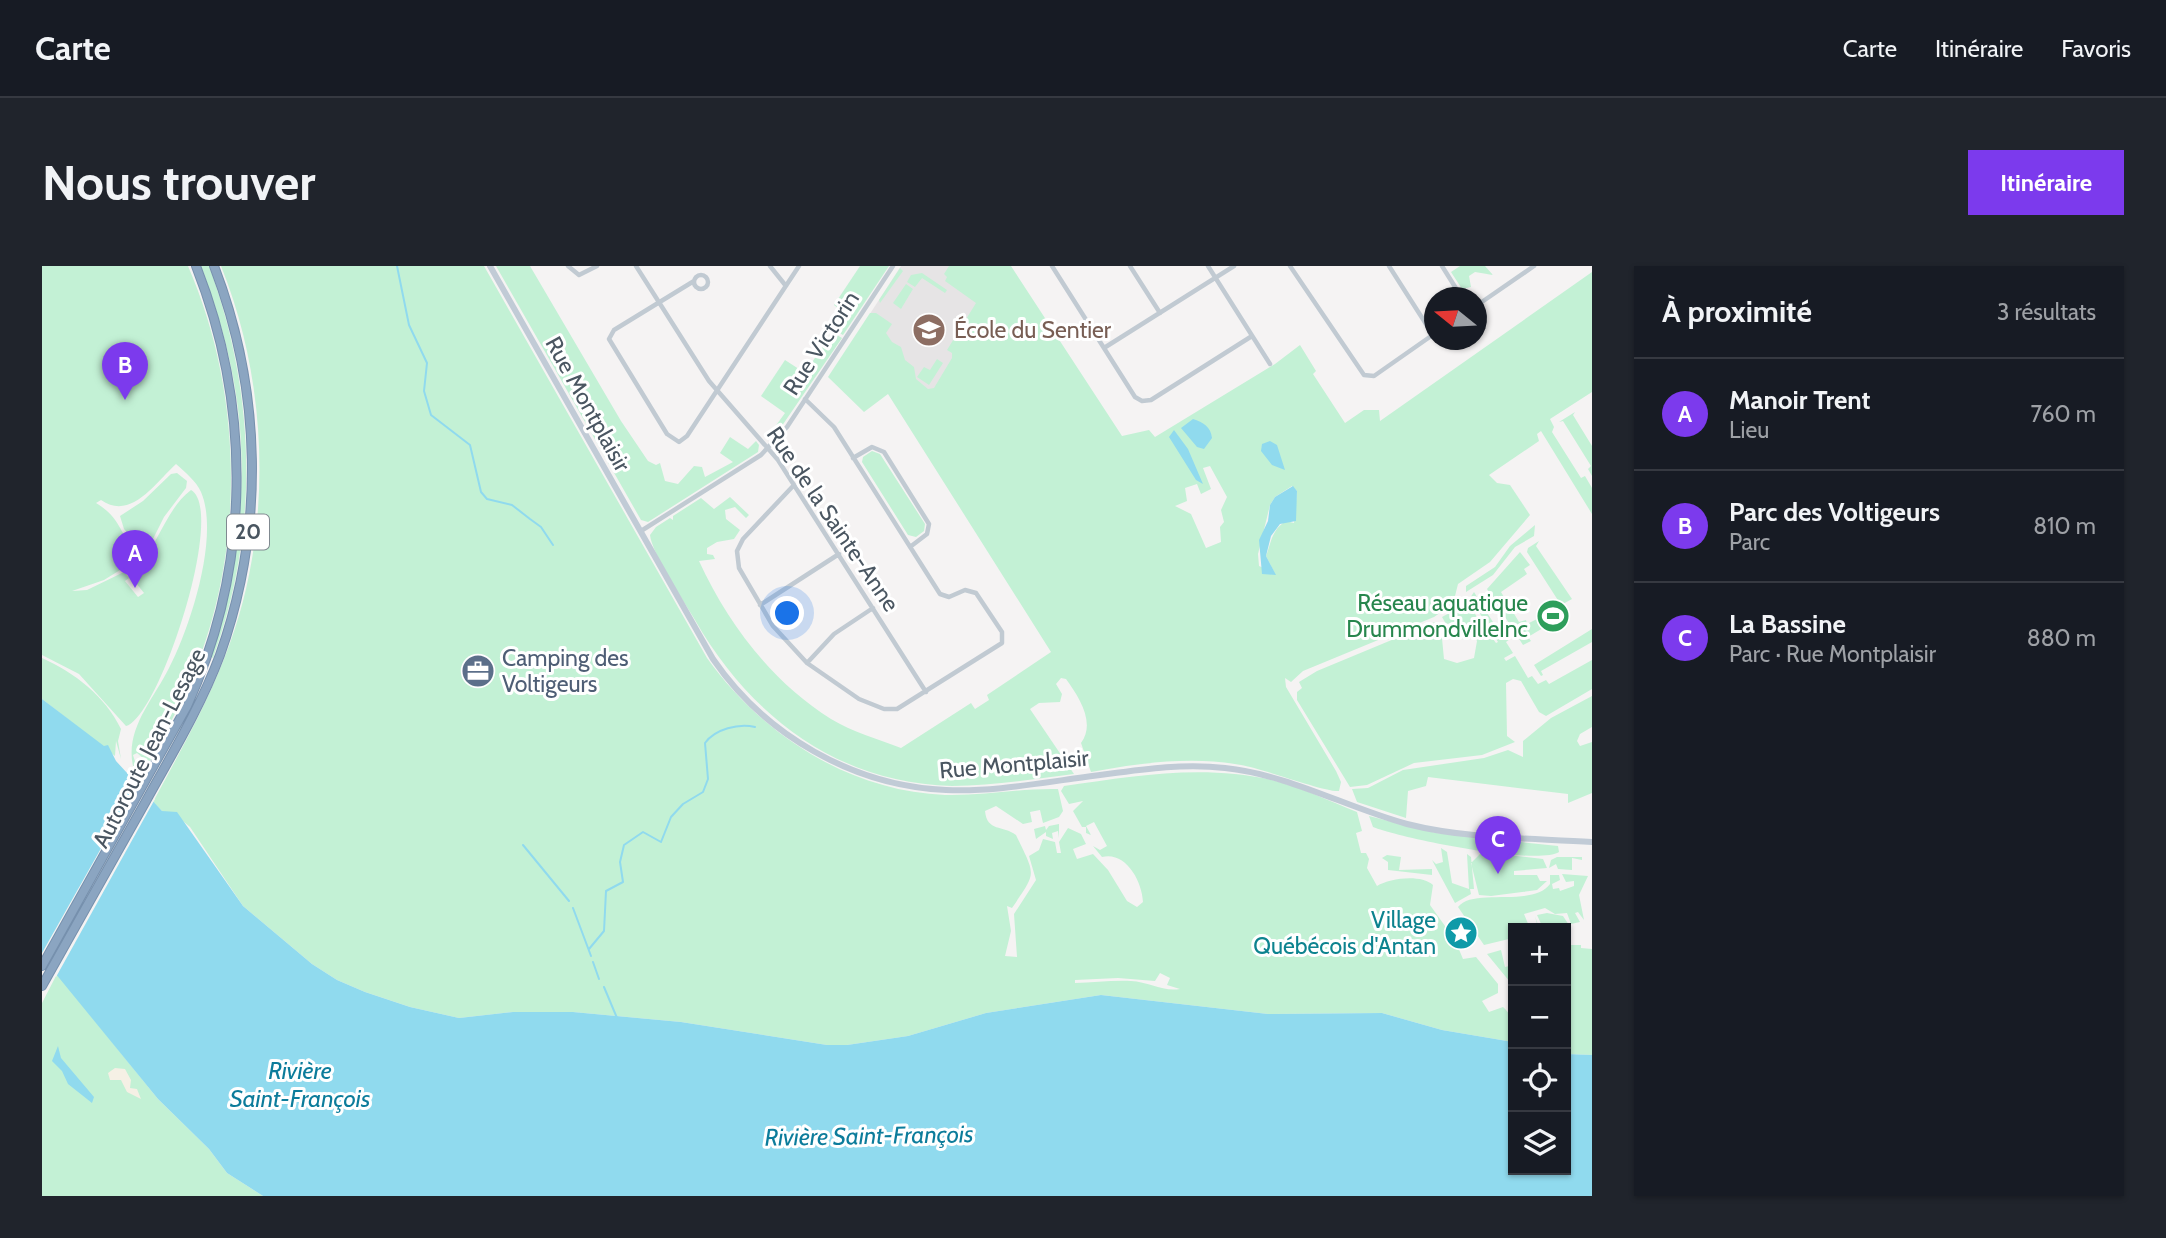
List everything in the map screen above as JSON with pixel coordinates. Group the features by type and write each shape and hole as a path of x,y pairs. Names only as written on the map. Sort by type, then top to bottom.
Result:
{"highway":[{"name":"Autoroute Jean-Lesage","path":"42,966 182,717 203,667 225,592 236,522 237,458 230,389 216,324 196,266"},
{"name":"Autoroute Jean-Lesage","path":"42,986 200,702 219,655 238,593 249,526 252,450 247,391 232,320 214,266"}],"street":[{"name":"Rue Montplaisir","path":"490,266 709,652 743,696 775,725 811,750 872,776 921,788 965,790 1161,767 1224,768 1284,779 1424,828 1592,842"},
{"path":"568,266 579,275 597,266"},
{"name":"Rue de la Sainte-Anne","path":"636,266 717,390 769,448 926,692"},
{"path":"770,266 786,285"},
{"path":"694,281 614,330 609,339 669,437 678,442 685,439 799,266"},
{"name":"Rue Victorin","path":"640,532 769,448 805,400 893,266"},
{"path":"1052,266 1135,397 1145,401 1252,336"},
{"path":"1130,266 1160,313"},
{"path":"1208,266 1270,364"},
{"path":"1104,348 1234,266"},
{"path":"1290,266 1359,372 1368,377 1376,375 1424,342"},
{"path":"1389,266 1424,320"},
{"path":"1442,266 1455,287"},
{"path":"1487,298 1534,266"},
{"path":"794,485 738,547 739,568 782,638 807,663 839,687 884,709 898,709 998,647 1003,637 976,593 968,589 952,597 942,595 832,425 805,400"},
{"path":"853,458 872,447 884,452 929,524 927,534 910,547"},
{"path":"760,605 839,554"},
{"path":"807,663 834,634 873,608"}],"shaded area":[{"name":"École du Sentier","path":"901,266 967,266 990,311 928,406 864,323"}],"green space":[{"path":"42,266 188,266 220,367 228,420 231,474 229,528 221,581 208,632 190,682 149,763 137,753 133,755 138,771 133,766 132,752 133,740 142,715 163,680 186,630 205,556 206,511 199,488 176,464 142,497 132,503 122,506 101,500 96,503 114,519 134,549 120,560 125,567 104,580 72,591 87,590 124,572 129,578 125,581 138,597 144,593 136,583 136,566 151,548 175,507 191,490 200,506 201,534 195,571 171,653 140,714 126,726 79,674 42,655"},
{"path":"201,266 209,266 225,314 243,412 246,462 245,511 239,560 213,658 211,657 235,553 242,459 239,413 231,366"},
{"path":"221,266 484,266 707,658 729,686 754,711 781,734 811,754 875,783 909,791 945,795 1058,789 1063,811 1059,817 1043,823 1040,810 1030,812 1032,822 1023,824 996,806 985,811 986,818 992,825 1016,835 1031,873 1030,880 1012,908 1007,906 1011,931 1005,956 1017,957 1014,914 1036,880 1029,856 1039,850 1043,839 1055,842 1057,853 1061,853 1059,842 1068,828 1081,834 1086,844 1073,849 1077,859 1093,854 1108,870 1127,901 1137,907 1143,902 1131,869 1118,858 1102,857 1093,846 1100,850 1107,846 1094,822 1086,826 1091,835 1086,833 1086,827 1082,827 1073,811 1083,801 1069,804 1061,791 1064,786 1168,773 1246,775 1294,786 1357,812 1362,831 1356,833 1361,853 1366,853 1369,859 1367,868 1377,886 1405,878 1421,879 1433,885 1430,905 1455,940 1463,959 1476,957 1498,984 1498,993 1482,1001 1489,1012 1503,1007 1508,1012 1508,1041 1442,1030 1382,1013 1268,1014 1101,995 986,1013 908,1036 847,1045 827,1045 681,1022 573,1012 513,1012 459,1018 410,1007 337,980 312,964 243,906 190,827 178,817 162,811 153,802 195,724 222,664 244,598 253,551 259,454 256,405 237,311","holes":["1160,973 1170,978 1167,985 1180,989 1131,981 1075,983 1075,980 1118,978 1155,981"]},
{"path":"496,266 530,266 621,421 648,461 656,465 660,463 665,481 678,484 694,466 702,467 705,477 733,462 720,453 730,437 748,449 756,441 759,445 758,452 648,522 641,520"},
{"path":"860,266 889,266 843,335 834,330 845,313 834,305"},
{"path":"949,266 1011,266 1122,436 1149,430 1155,437 1275,364 1300,345 1316,371 1313,374 1345,423 1364,410 1379,410 1380,421 1481,350 1487,350 1487,346 1592,272 1592,392 1550,419 1554,427 1552,432 1581,478 1585,476 1592,488 1592,514 1541,431 1537,434 1539,441 1489,475 1497,483 1510,485 1530,515 1490,562 1458,584 1453,604 1434,617 1303,671 1291,682 1285,678 1286,687 1336,771 1341,782 1339,791 1222,762 1166,762 1091,772 1081,743 1087,727 1084,710 1066,679 1061,678 1056,684 1062,694 1060,702 1039,703 1030,709 1074,774 998,784 952,786 910,782 871,772 835,757 801,738 770,714 742,686 717,655 676,590 656,554 650,535 656,527 670,518 673,520 673,516 701,498 714,509 730,497 749,515 746,518 735,507 725,510 726,519 740,530 734,539 717,542 707,548 707,554 713,555 715,559 699,561 738,629 771,669 810,704 848,728 901,748 971,703 975,709 989,700 987,695 1051,652 888,394 864,412 828,377 870,313 876,313 892,324 886,333 892,342 901,347 905,360 914,367 916,379 928,389 934,388 952,358 952,353 947,350 976,303 945,281 947,277 944,274","holes":["1210,466 1227,497 1221,510 1224,522 1220,527 1221,542 1206,548 1191,514 1175,506 1187,501 1185,488 1197,484 1201,494 1211,489 1203,468","1292,486 1297,491 1294,523 1286,521 1278,528 1266,556 1274,572 1259,566 1258,554 1270,505 1275,497"]},
{"path":"1460,266 1485,266 1493,275 1475,272 1469,276 1471,287 1461,287 1451,272"},
{"path":"900,268 903,271 880,303 879,300"},
{"path":"922,273 947,290 945,293 922,278 915,287 907,282 911,275"},
{"path":"906,284 913,289 901,309 893,303"},
{"path":"832,332 842,338 775,436 766,437 765,433 772,431 785,413 761,396 785,360 805,373"},
{"path":"937,359 943,363 929,385 917,377 924,367 930,370"},
{"path":"1575,412 1573,415 1592,446 1592,476 1588,469 1591,466 1563,421 1559,422"},
{"path":"872,451 880,454 925,524 924,531 916,537 908,535 862,462 863,457"},
{"path":"177,473 187,481 186,488 164,517 149,547 141,549 124,529 120,516 143,501 171,474"},
{"path":"1535,525 1534,536 1515,547 1493,575 1466,592 1466,586 1495,567 1510,546"},
{"path":"1539,541 1536,546 1572,599 1561,605 1527,552 1528,548"},
{"path":"1520,552 1530,565 1524,569 1527,574 1501,592 1519,622 1526,620 1527,624 1537,619 1543,628 1528,637 1531,641 1523,645 1487,589"},
{"path":"1474,592 1503,638 1508,635 1510,639 1506,642 1513,653 1504,658 1506,661 1515,656 1528,678 1532,676 1538,684 1546,680 1549,684 1592,660 1592,689 1546,716 1539,712 1521,681 1513,679 1506,683 1507,736 1515,742 1482,755 1414,763 1367,785 1350,787 1297,700 1297,692 1302,688 1299,682 1317,671 1435,622 1441,628 1444,659 1457,663 1474,658 1477,641 1470,629 1459,622 1446,624 1442,617 1464,605 1470,607 1496,643 1498,642 1470,598"},
{"path":"1592,629 1592,642 1541,671 1541,676 1534,665"},
{"path":"42,658 77,678 107,706 121,729 118,741 121,759 116,741 115,756 42,699"},
{"path":"1592,696 1592,727 1580,734 1577,741 1580,746 1592,742 1592,793 1568,803 1568,794 1428,777 1426,786 1408,791 1406,818 1357,802 1352,789 1368,788 1403,770 1484,758 1508,750 1523,757 1523,741 1551,718"},
{"path":"1369,816 1436,833 1558,846 1559,852 1524,856 1468,849 1410,838 1373,827"},
{"path":"1059,824 1059,838 1058,831 1052,833 1053,839 1046,836 1046,832 1036,839 1034,829 1045,826 1046,830 1049,826"},
{"path":"1441,848 1447,852 1452,883 1469,889 1467,854 1471,857 1474,889 1470,889 1471,894 1455,903 1432,860 1436,864 1443,862"},
{"path":"1482,852 1543,859 1547,868 1514,871 1514,875 1537,875 1540,881 1547,881 1537,890 1479,895 1471,863"},
{"path":"1387,855 1401,857 1399,870 1432,869 1432,875 1388,870 1388,862 1382,858"},
{"path":"1557,857 1582,857 1582,860 1572,858 1572,870 1558,869 1556,864 1549,868 1551,860"},
{"path":"1562,874 1588,876 1579,895 1584,920 1578,912 1575,913 1580,922 1571,924 1567,913 1555,914 1545,908 1524,914 1528,923 1508,923 1508,939 1484,945 1458,907 1476,898 1531,895 1550,884 1550,875 1559,875 1560,880 1552,884 1553,889 1559,888 1560,891 1574,886 1574,881 1566,882"},
{"path":"1547,913 1563,916 1568,923 1541,923 1537,915"},
{"path":"1571,945 1592,949 1592,1055 1571,1054"},
{"path":"1501,950 1505,967 1508,966 1508,980 1487,954"},
{"path":"57,974 158,1099 209,1149 227,1173 263,1196 42,1196 42,1003"}],"sand":[{"path":"115,1068 125,1069 131,1080 130,1088 137,1089 141,1099 127,1092 121,1080 110,1080 108,1073"}],"water":[{"path":"1193,419 1210,431 1212,438 1204,449 1197,447 1181,428"},
{"path":"1174,430 1188,449 1203,484 1196,480 1169,437"},
{"path":"1270,441 1277,445 1285,470 1272,465 1261,451 1262,444"},
{"path":"1293,486 1297,491 1296,521 1280,524 1271,536 1266,556 1276,575 1262,574 1259,540 1268,521 1270,505 1275,497"},
{"name":"Rivière Saint-François","path":"42,699 104,746 108,745 116,761 162,811 177,812 243,906 312,964 337,980 410,1007 459,1018 513,1012 573,1012 681,1022 827,1045 847,1045 908,1036 986,1013 1101,995 1268,1014 1382,1013 1442,1030 1508,1041 1508,1175 1571,1175 1571,1054 1592,1055 1592,1196 263,1196 227,1173 209,1149 158,1099 42,957"},
{"path":"58,1046 61,1058 94,1097 92,1103 68,1084 62,1071 52,1061"}],"pier":[{"path":"139,781 155,799 56,977 42,962 42,953"}],"waterway":[{"path":"397,266 409,325 427,363 424,391 431,415 470,445 481,492 487,499 512,505 541,527 553,545"},
{"path":"589,949 604,931 606,891 623,882 620,862 624,845 643,832 661,842 671,817 683,804 703,792 708,779 705,743 709,738 728,728 755,727"},
{"path":"523,845 569,901"},
{"path":"573,908 591,956"},
{"path":"593,962 599,979"},
{"path":"604,987 617,1018"}],"place":[{"name":"École du Sentier","path":"929,330"},
{"name":"Parc des Voltigeurs","path":"125,400"},
{"name":"Manoir Trent","path":"135,588"},
{"name":"Réseau aquatique DrummondvilleInc","path":"1553,616"},
{"name":"Camping des Voltigeurs","path":"478,671"},
{"name":"La Bassine","path":"1498,874"},
{"name":"Village Québécois d'Antan","path":"1461,933"}]}
